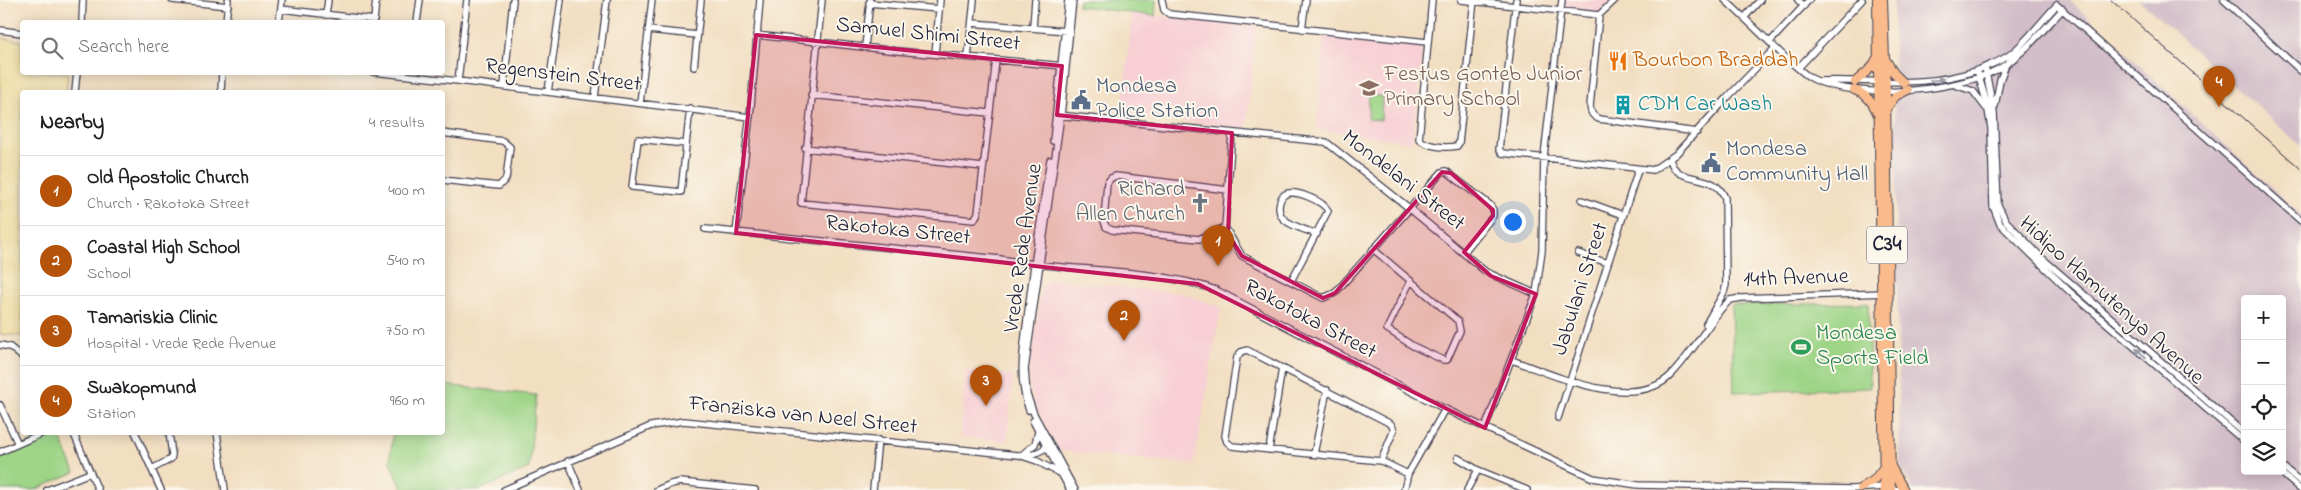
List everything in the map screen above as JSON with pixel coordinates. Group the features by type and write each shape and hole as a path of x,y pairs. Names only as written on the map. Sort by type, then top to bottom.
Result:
{"main road":[{"name":"C34","path":"1877,0 1885,110 1884,293"},
{"name":"C34","path":"1881,57 1883,0"},
{"path":"1879,117 1871,101 1854,86 1881,57 1906,86 1885,110"},
{"name":"C34","path":"1882,86 1879,117 1886,465 1889,489"},
{"path":"1855,489 1874,480 1886,465 1904,490"}],"street":[{"path":"82,20 83,0"},
{"path":"176,0 228,3 226,20"},
{"path":"279,20 282,0"},
{"path":"326,15 328,0"},
{"path":"281,9 374,20 376,0"},
{"path":"418,20 420,0"},
{"path":"458,81 467,0"},
{"path":"504,86 513,0"},
{"path":"548,92 562,0"},
{"path":"595,97 607,0"},
{"path":"640,103 652,0"},
{"path":"694,67 701,0"},
{"path":"736,232 750,117 760,0"},
{"path":"822,0 800,203 974,220 978,213 996,60"},
{"path":"935,54 940,0"},
{"path":"968,57 974,0"},
{"path":"1033,27 1036,0"},
{"name":"Vrede Rede Avenue","path":"1068,0 1059,115 1021,369 1024,396 1038,432 1074,490"},
{"name":"Vrede Rede Avenue","path":"1067,31 1073,0"},
{"path":"1162,0 1164,10 1169,14 1427,42"},
{"path":"1302,29 1306,0"},
{"path":"1432,0 1419,140 1424,144 1457,146 1459,143 1474,1"},
{"path":"1461,0 1516,3 1598,15"},
{"path":"1485,428 1536,294 1542,251 1544,156 1562,0"},
{"path":"1615,0 1598,15 1591,113 1599,119 1697,132"},
{"path":"1725,0 1798,68 1828,86 1955,85 1980,78 2006,65 2063,9"},
{"path":"1744,18 1760,0"},
{"path":"1798,0 1804,6"},
{"path":"1770,42 1809,0"},
{"path":"1798,68 1862,0"},
{"path":"2224,0 2301,71"},
{"path":"865,46 870,2 939,9"},
{"path":"1516,3 1499,149 1502,152 1544,156 1638,170 1653,170 1670,159 1697,132 1726,98 1776,48"},
{"path":"1906,86 1938,81 1977,70 2013,52 2057,5 2301,221"},
{"path":"972,23 1067,31"},
{"path":"0,30 20,33"},
{"path":"648,30 697,35"},
{"name":"Samuel Shimi Street","path":"756,35 865,46 898,52 1064,66"},
{"path":"1991,113 2006,65"},
{"name":"Hidipo Hamutenya Avenue","path":"1985,67 1991,113 1998,205 2002,217 2042,258 2241,431"},
{"name":"Hidipo Hamutenya Avenue","path":"1977,70 1991,113 1993,206 2000,224 2069,291 2241,439"},
{"path":"75,90 77,75"},
{"path":"221,90 222,75"},
{"name":"Regenstein Street","path":"412,75 690,108 750,117"},
{"path":"1955,85 1973,91 1991,113"},
{"path":"812,95 990,113"},
{"path":"686,144 638,139 632,187 681,192 690,108"},
{"name":"Mondelani Street","path":"1059,115 1326,142 1410,208 1491,276 1536,294"},
{"path":"1232,132 1225,227 1242,256 1323,298 1335,294 1442,172 1451,173 1490,205 1493,210 1493,216 1464,252"},
{"path":"445,133 503,140 510,147 506,179 499,186 445,180"},
{"path":"806,148 983,167"},
{"path":"1670,159 1672,166 1680,175 1715,183 1722,190 1725,198 1724,292 1693,345"},
{"name":"Jabulani Street","path":"1558,418 1638,170"},
{"path":"1225,227 1199,239 1112,230 1106,227 1104,221 1107,183 1116,176 1228,190"},
{"path":"1291,281 1317,234 1328,211 1326,206 1317,199 1289,193 1284,195 1280,199 1279,210 1281,216 1287,221 1317,234"},
{"path":"1582,200 1624,215"},
{"name":"Rakotoka Street","path":"705,229 982,257 1036,266 1198,284 1216,290 1445,409 1573,470 1607,482 1638,485 1889,489"},
{"path":"1373,249 1458,321 1460,331 1447,360 1443,360 1413,346 1390,333 1387,329 1410,282"},
{"path":"1578,253 1608,263"},
{"name":"Vrede Rede Avenue","path":"1036,266 1025,369 1028,395 1048,447 1070,490"},
{"name":"14th Avenue","path":"1512,360 1569,381 1609,391 1638,390 1655,386 1671,375 1730,300 1884,293"},
{"path":"0,345 10,348 20,356"},
{"path":"1381,461 1394,430 1393,427 1370,412 1247,350 1241,352 1236,357 1225,436 1226,442 1232,446 1381,461 1408,474"},
{"path":"1269,450 1282,368"},
{"path":"1314,454 1327,390"},
{"path":"0,405 18,444"},
{"path":"1404,490 1408,474 1445,409"},
{"name":"Franziska van Neel Street","path":"504,490 651,426 684,421 1017,455 1034,454 1048,447"},
{"path":"1017,455 1032,448 1038,432"},
{"path":"0,452 38,435"},
{"path":"74,435 98,490"},
{"path":"136,435 161,490"},
{"path":"152,469 171,459 169,435"},
{"path":"217,435 225,490"},
{"path":"873,490 878,440"},
{"path":"1017,455 1037,460 1061,474"},
{"path":"1458,458 1478,470 1527,490"},
{"path":"568,461 580,490"},
{"path":"2286,469 2301,482"},
{"path":"1467,490 1478,470"},
{"path":"47,490 90,472"},
{"path":"2284,475 2301,490"},
{"path":"657,490 680,482 755,490"}],"highlighted area":[{"path":"756,35 1062,66 1057,115 1232,133 1228,234 1242,256 1323,298 1335,293 1442,172 1451,173 1493,210 1493,216 1464,252 1491,276 1536,294 1485,428 1198,284 736,233"}],"shaded area":[{"path":"1562,0 1615,0 1599,15 1561,10"},
{"path":"1893,0 2069,0 2301,215 2301,490 1913,490 1900,464"},
{"path":"2139,0 2301,0 2301,146"},
{"path":"1132,13 1256,26 1246,129 1122,114"},
{"name":"Festus Gonteb Junior Primary School","path":"1324,36 1423,47 1412,142 1317,129"},
{"path":"1050,280 1181,293 1221,307 1194,464 1060,451 1034,404 1028,376 1042,287"},
{"path":"966,371 1013,376 1007,441 960,437"}],"green space":[{"path":"1079,0 1156,0 1155,16 1078,6"},
{"path":"1369,96 1382,96 1381,120 1368,119"},
{"name":"Mondesa Sports Field","path":"1868,303 1870,388 1734,392 1731,305"},
{"path":"445,385 536,395 529,468 480,490 403,490 390,462 393,435 445,435"},
{"path":"47,435 59,435 75,472 35,490 0,490 0,456"}],"sand":[{"path":"0,38 20,41 20,75 68,75 66,90 20,90 20,336 0,334"}],"railway":[{"path":"2111,0 2301,169"}],"place":[{"name":"Bourbon Braddah","path":"1618,61"},
{"name":"Festus Gonteb Junior Primary School","path":"1369,88"},
{"name":"Mondesa Police Station","path":"1081,100"},
{"name":"CDM Car Wash","path":"1623,105"},
{"name":"Swakopmund","path":"2219,107"},
{"name":"Mondesa Community Hall","path":"1711,163"},
{"name":"Richard Allen Church","path":"1200,203"},
{"name":"Old Apostolic Church","path":"1218,266"},
{"name":"Coastal High School","path":"1124,341"},
{"name":"Mondesa Sports Field","path":"1801,347"},
{"name":"Tamariskia Clinic","path":"986,406"}]}
